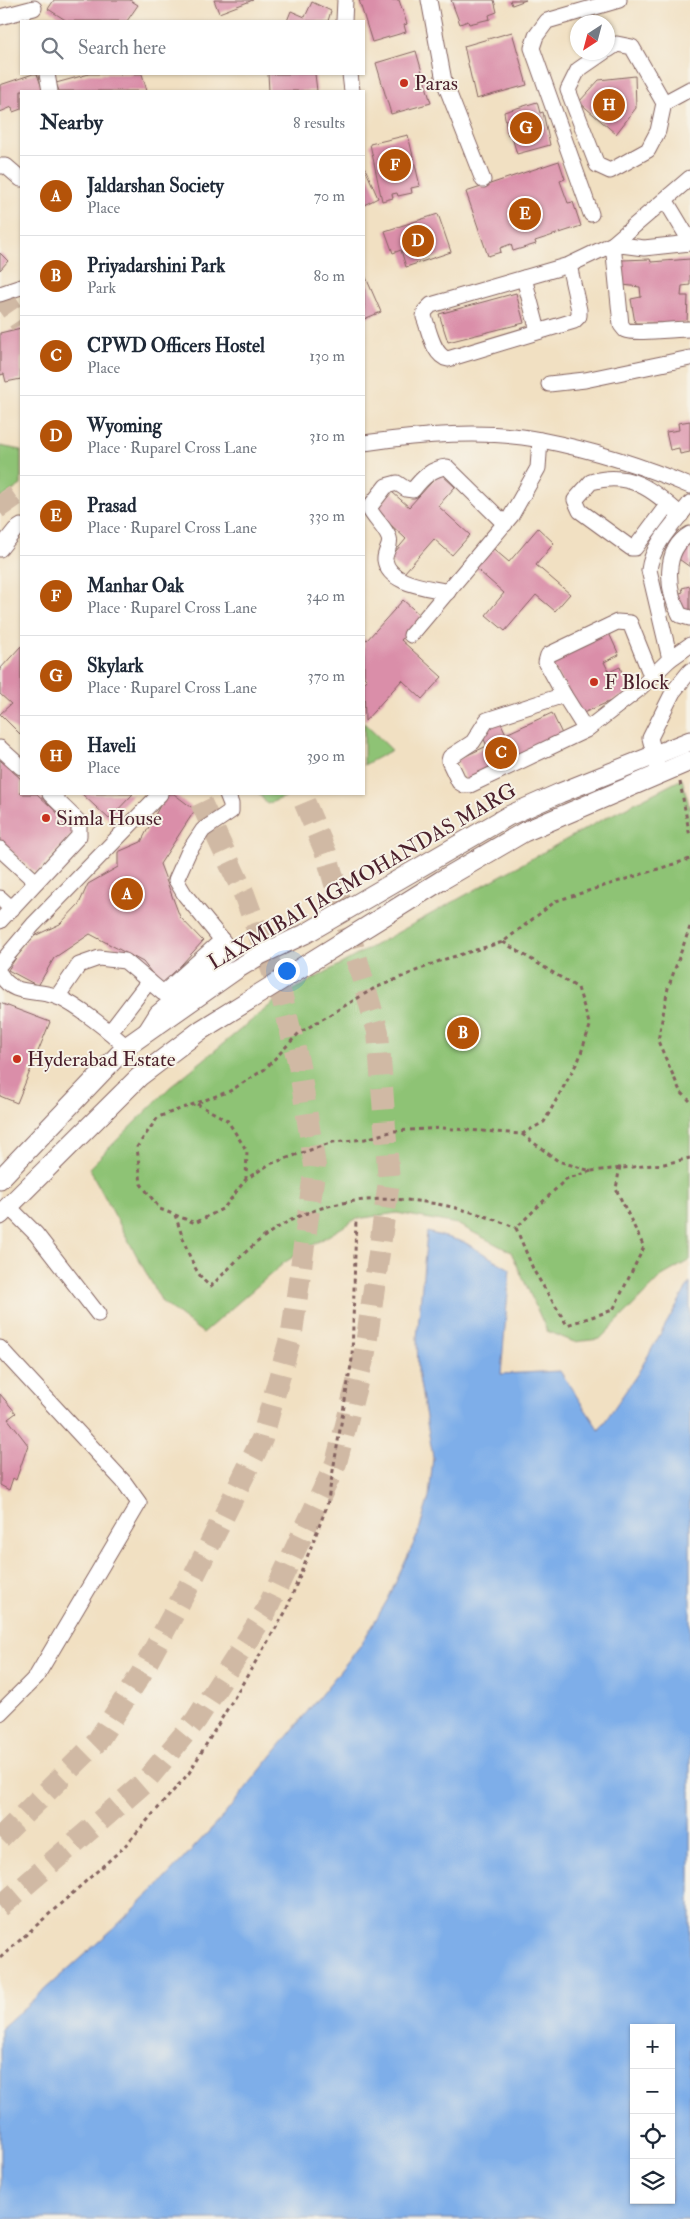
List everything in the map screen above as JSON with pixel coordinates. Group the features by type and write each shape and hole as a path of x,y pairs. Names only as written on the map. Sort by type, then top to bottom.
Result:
{"main road":[{"name":"LAXMIBAI JAGMOHANDAS MARG","path":"4,1211 139,1077 201,1030 442,880 524,832 670,765 690,741"},
{"name":"LAXMIBAI JAGMOHANDAS MARG","path":"0,1179 126,1047 260,955 305,934 500,821 560,793 670,765"}],"street":[{"path":"344,20 345,0"},
{"path":"429,0 444,81 483,180"},
{"path":"590,214 532,48 536,36 547,22 619,0"},
{"path":"0,17 35,10"},
{"path":"592,60 578,70 568,90 597,165 610,171 648,150 658,131 664,103 632,47 617,44 615,45"},
{"path":"47,75 50,90"},
{"path":"350,75 352,90"},
{"path":"664,103 690,89"},
{"path":"569,265 579,316 574,321 448,359 442,358 437,352 424,317 425,311 431,305 569,265 613,244 666,201 690,178"},
{"path":"613,244 644,248 690,242 666,201"},
{"path":"613,244 621,325 625,330 637,333 690,329"},
{"path":"524,278 538,332"},
{"path":"0,294 20,287"},
{"path":"549,384 585,380 690,358"},
{"path":"365,443 418,435 484,435 540,440 652,469 690,486"},
{"path":"411,636 504,524 538,468 540,440"},
{"path":"448,592 399,579 390,573 384,554 390,544 389,537 369,508 386,486 397,483 406,489 413,490 432,471 438,467 447,467 504,524"},
{"path":"668,504 635,548 631,548 580,511 575,500 591,482 628,478 654,492 668,504 685,509 656,548 649,570 670,659"},
{"path":"0,549 15,530 20,527"},
{"path":"690,534 684,538 671,555 670,595 680,615 690,618"},
{"path":"586,730 546,662 548,655 617,622 630,623 652,678"},
{"path":"564,695 487,720 474,742 450,757 449,761 459,782 464,786 470,784 586,730 652,678 670,659 690,645"},
{"path":"670,765 650,738 673,692 690,671"},
{"path":"667,706 681,698 690,687"},
{"path":"0,748 20,766"},
{"path":"0,921 79,836 80,830 74,816 51,795"},
{"path":"0,964 33,925 159,795"},
{"path":"227,795 231,804 231,811 203,830 189,851 176,880 229,946"},
{"path":"0,849 36,882"},
{"path":"0,898 12,909"},
{"path":"142,1036 157,1013 229,946"},
{"path":"57,997 79,965 99,958 125,961 163,993 229,946"},
{"path":"0,974 11,987 21,991 57,997 110,1032 126,1047"},
{"path":"110,1032 150,981"},
{"path":"4,1211 36,1234 98,1314"},
{"path":"0,1348 124,1482 139,1503 36,1678 0,1713"}],"path":[{"path":"670,765 683,792 690,837"},
{"path":"590,1171 558,1161 522,1134 441,1128 394,1131 365,1139 333,1142 270,1164 246,1179 224,1208 195,1223 160,1209 141,1184 136,1147 158,1117 230,1091 265,1069 299,1033 373,989 442,960 503,942 556,901 690,860"},
{"path":"690,927 668,988 658,1041 680,1091 690,1101"},
{"path":"503,942 578,988 590,1026 579,1060 544,1122 522,1134"},
{"path":"197,1104 227,1120 248,1151 246,1179"},
{"path":"516,1228 566,1180 590,1171 620,1166 664,1164 690,1158"},
{"path":"175,1215 197,1271 204,1283 211,1286 242,1255 274,1229 324,1206 374,1198 429,1203 485,1214 516,1228 534,1271 566,1325 613,1310 644,1247 616,1189 620,1166"},
{"path":"0,1958 123,1848 189,1773 286,1611 327,1506 352,1359 356,1219"}],"green space":[{"path":"0,446 20,450 20,486 0,499"},
{"path":"365,724 392,750 365,764"},
{"path":"682,779 690,809 690,1260 662,1276 600,1339 574,1342 547,1331 511,1252 457,1224 397,1213 356,1219 285,1262 203,1333 162,1302 89,1168 169,1088 279,998 607,817"},
{"path":"260,795 290,795 267,804"}],"water":[{"path":"427,1232 464,1242 510,1269 501,1374 560,1371 599,1430 638,1373 690,1282 690,2219 0,2219 0,2029 113,1929 156,1888 225,1814 360,1646 388,1599 418,1534 429,1497 433,1457 418,1372 417,1338"}],"building":[{"path":"54,0 130,0 138,5 128,20 65,20 48,9"},
{"path":"214,0 253,0 219,13"},
{"path":"359,0 399,0 407,24 404,25 406,32 372,42"},
{"path":"451,0 494,0 497,12 489,15 490,19 469,24 468,21 460,24"},
{"path":"510,0 526,0 512,5"},
{"path":"312,2 331,11 328,20 287,20 291,11 305,17"},
{"path":"512,32 527,85 476,99 464,46"},
{"name":"Paras","path":"416,51 431,103 391,114 376,63"},
{"path":"30,75 37,75 43,90 20,90 20,109 13,112 12,107 0,112 0,85"},
{"path":"85,75 142,75 147,90 59,90 56,83"},
{"path":"268,75 315,75 317,90 269,90"},
{"path":"635,76 636,108 616,134 579,102 599,80"},
{"path":"537,102 540,113 543,112 550,145 517,154 511,134 508,135 504,112"},
{"path":"408,135 420,186 411,188 412,193 398,196 397,193 392,194 393,198 382,201 370,144"},
{"path":"559,161 565,179 560,181 568,203 573,202 581,226 535,241 536,244 513,251 511,244 500,248 501,252 488,256 466,192"},
{"path":"365,168 378,198 365,204"},
{"path":"438,214 451,252 406,267 401,250 393,253 385,231"},
{"path":"0,253 8,261 0,270"},
{"path":"650,259 651,262 690,259 690,285 682,286 681,296 688,296 687,323 635,323 631,299 641,297 640,287 623,285 622,260"},
{"path":"365,275 381,312 365,319"},
{"path":"516,293 524,323 448,342 439,314"},
{"path":"20,328 20,379 6,382 4,374 0,375 0,333"},
{"path":"690,421 690,452 680,454 679,448 670,450 666,432 679,430 678,423"},
{"path":"440,473 455,487 438,506 470,535 452,555 434,539 404,573 389,559 406,539 375,510 392,492 409,507"},
{"path":"538,528 554,543 536,565 570,594 555,611 536,595 505,631 486,615 504,593 472,565 489,545 509,562"},
{"path":"690,543 690,567 676,557"},
{"path":"690,586 690,610 684,614 674,595 683,592 682,588"},
{"path":"403,600 422,617 401,640 442,677 422,699 402,680 365,721 365,682 367,680 365,678 365,639 367,640"},
{"name":"F Block","path":"608,631 619,655 604,662 609,672 620,667 629,693 581,714 547,657"},
{"path":"20,647 20,734 0,714 11,704 0,694 0,669"},
{"path":"552,713 564,738 467,782 457,760 487,746 483,737 487,725 499,719 506,734"},
{"name":"Simla House","path":"0,760 20,778 20,795 38,795 76,830 36,873 0,841"},
{"path":"83,795 132,795 109,819"},
{"path":"165,795 175,795 195,810 160,864 180,917 203,941 162,986 143,962 90,934 54,958 38,986 8,970 28,939 60,924 79,904 88,884 118,867 118,852 141,842"},
{"name":"Hyderabad Estate","path":"0,1003 50,1022 17,1103 0,1096"},
{"path":"0,1394 16,1413 8,1419 28,1445 16,1480 13,1478 9,1490 0,1485"}],"tunnel":[{"path":"0,293 20,323"},
{"path":"0,493 20,522"},
{"path":"0,1838 97,1742 141,1674 194,1576 262,1439 292,1332 315,1166 299,1065 282,997 244,894 197,795"},
{"path":"0,1907 144,1783 196,1720 266,1611 336,1463 365,1352 389,1182 378,1032 326,853 301,795"}],"place":[{"name":"Paras","path":"404,83"},
{"name":"Haveli","path":"609,105"},
{"name":"Skylark","path":"526,128"},
{"name":"Manhar Oak","path":"395,165"},
{"name":"Prasad","path":"525,214"},
{"name":"Wyoming","path":"418,241"},
{"name":"F Block","path":"594,682"},
{"name":"CPWD Officers Hostel","path":"501,753"},
{"name":"Simla House","path":"46,818"},
{"name":"Jaldarshan Society","path":"127,894"},
{"name":"Priyadarshini Park","path":"463,1033"},
{"name":"Hyderabad Estate","path":"17,1059"}]}
